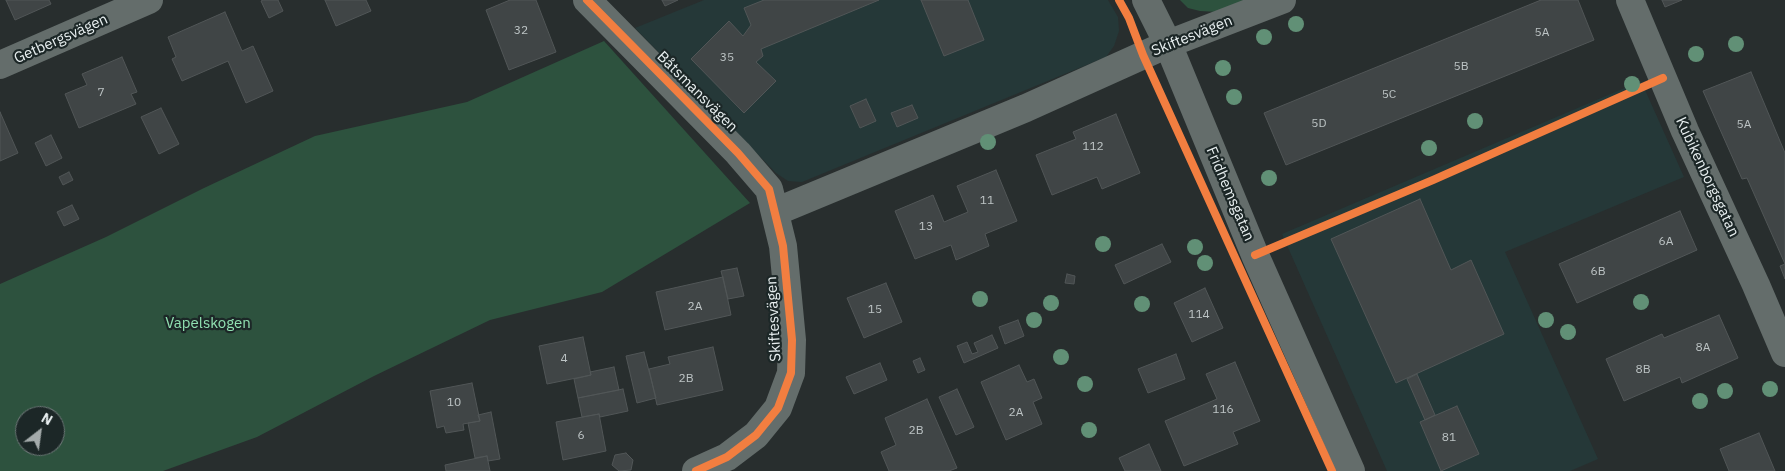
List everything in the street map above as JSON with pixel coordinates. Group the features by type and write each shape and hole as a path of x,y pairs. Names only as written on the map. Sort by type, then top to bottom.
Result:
{"street":[{"name":"Getbergsvägen","path":"0,65 149,0"},
{"name":"Båtsmansvägen","path":"587,0 738,153 770,189 775,212"},
{"name":"Fridhemsgatan","path":"1146,0 1168,44 1261,267 1351,471"},
{"name":"Skiftesvägen","path":"696,471 727,457 756,435 778,408 790,373 792,340 782,246 775,212 1026,108 1168,44 1282,0"},
{"name":"Kubikenborgsgatan","path":"1630,0 1685,131 1785,353"}],"shaded area":[{"path":"704,0 1108,0 1118,17 1119,31 1114,46 1106,57 802,182 788,181 776,173 635,28"},
{"path":"1641,81 1684,177 1505,252 1598,459 1570,471 1387,471 1282,234"}],"green space":[{"path":"1180,0 1247,0 1218,12 1188,8"},
{"name":"Vapelskogen","path":"604,41 750,203 602,292 490,320 374,376 257,437 163,471 0,471 0,284 106,237 315,136 467,102"}],"building":[{"path":"6,0 49,0 51,4 15,20"},
{"path":"278,0 283,11 269,18 261,1"},
{"path":"325,0 366,0 371,11 336,26"},
{"path":"510,0 536,0 556,52 509,70 486,10"},
{"path":"662,0 678,0 665,6"},
{"path":"764,0 879,0 761,49 763,56 756,62 776,81 744,113 691,59 729,21 743,36 751,25 744,8"},
{"path":"921,0 968,0 984,40 944,56"},
{"path":"1541,0 1578,0 1594,40 1286,165 1264,113"},
{"path":"1662,0 1682,0 1665,7"},
{"path":"225,12 242,51 253,46 273,91 246,103 228,61 182,81 172,59 176,57 168,37"},
{"path":"122,57 137,92 131,94 136,104 79,128 65,94 87,85 82,74"},
{"path":"1751,72 1785,153 1785,264 1747,178 1742,179 1703,91"},
{"path":"866,99 876,121 860,128 850,106"},
{"path":"912,105 918,118 897,127 891,113"},
{"path":"161,108 179,144 159,154 141,117"},
{"path":"0,112 18,153 0,161"},
{"path":"1116,114 1140,173 1102,189 1097,177 1052,195 1036,155 1076,139 1073,132"},
{"path":"51,135 62,158 46,166 35,143"},
{"path":"996,170 1017,221 985,234 989,246 956,260 951,245 915,259 895,211 933,195 944,222 968,212 957,186"},
{"path":"69,172 73,180 63,185 59,177"},
{"path":"1420,199 1451,270 1471,260 1504,334 1396,383 1331,239"},
{"path":"72,205 79,219 64,226 57,212"},
{"path":"1680,211 1697,250 1577,303 1559,264"},
{"path":"1162,244 1171,262 1124,284 1115,265"},
{"path":"1785,264 1785,279 1780,266"},
{"path":"737,268 744,296 728,299 721,271"},
{"path":"1067,274 1075,276 1074,284 1065,283"},
{"path":"723,277 731,315 665,330 656,292"},
{"path":"886,283 902,322 864,338 847,298"},
{"path":"1205,288 1223,328 1192,342 1174,303"},
{"path":"1719,315 1738,358 1682,383 1680,377 1624,401 1606,359 1662,334 1664,338"},
{"path":"1018,320 1024,336 1005,344 999,327"},
{"path":"992,335 998,348 964,363 957,346 967,342 972,354 978,352 974,343"},
{"path":"583,337 591,375 547,384 539,346"},
{"path":"713,347 723,390 657,405 649,369 670,364 668,357"},
{"path":"644,352 656,398 637,403 626,356"},
{"path":"1176,354 1185,379 1148,393 1138,369"},
{"path":"920,358 925,370 918,373 913,361"},
{"path":"1235,362 1260,421 1233,432 1238,444 1184,466 1165,421 1217,399 1206,374"},
{"path":"880,363 887,380 854,394 846,377"},
{"path":"1019,365 1027,382 1034,379 1042,398 1033,402 1042,424 1006,440 981,382"},
{"path":"614,367 619,390 578,398 574,379 591,375 590,372"},
{"path":"1417,374 1435,415 1425,420 1407,379"},
{"path":"472,383 480,421 463,424 464,430 446,433 444,426 437,428 430,391"},
{"path":"623,389 628,411 600,417 599,414 582,417 578,398"},
{"path":"957,389 974,427 956,435 939,397"},
{"path":"927,399 957,468 949,471 889,471 881,452 896,445 885,418"},
{"path":"1457,406 1479,454 1441,471 1420,422"},
{"path":"491,412 500,459 488,461 487,456 475,458 468,423 480,421 478,415"},
{"path":"599,414 606,451 563,460 556,422"},
{"path":"1759,433 1775,471 1729,471 1720,449"},
{"path":"1149,444 1161,471 1125,471 1119,458"},
{"path":"626,453 633,460 631,470 619,471 612,465 615,455"},
{"path":"487,456 490,471 446,471 445,465"}],"cycle path":[{"path":"587,0 738,153 769,189 783,246 792,340 791,373 778,408 756,435 727,457 696,471"},
{"path":"1119,0 1129,18 1143,55 1332,471"},
{"path":"1255,255 1433,180 1663,78"}]}
